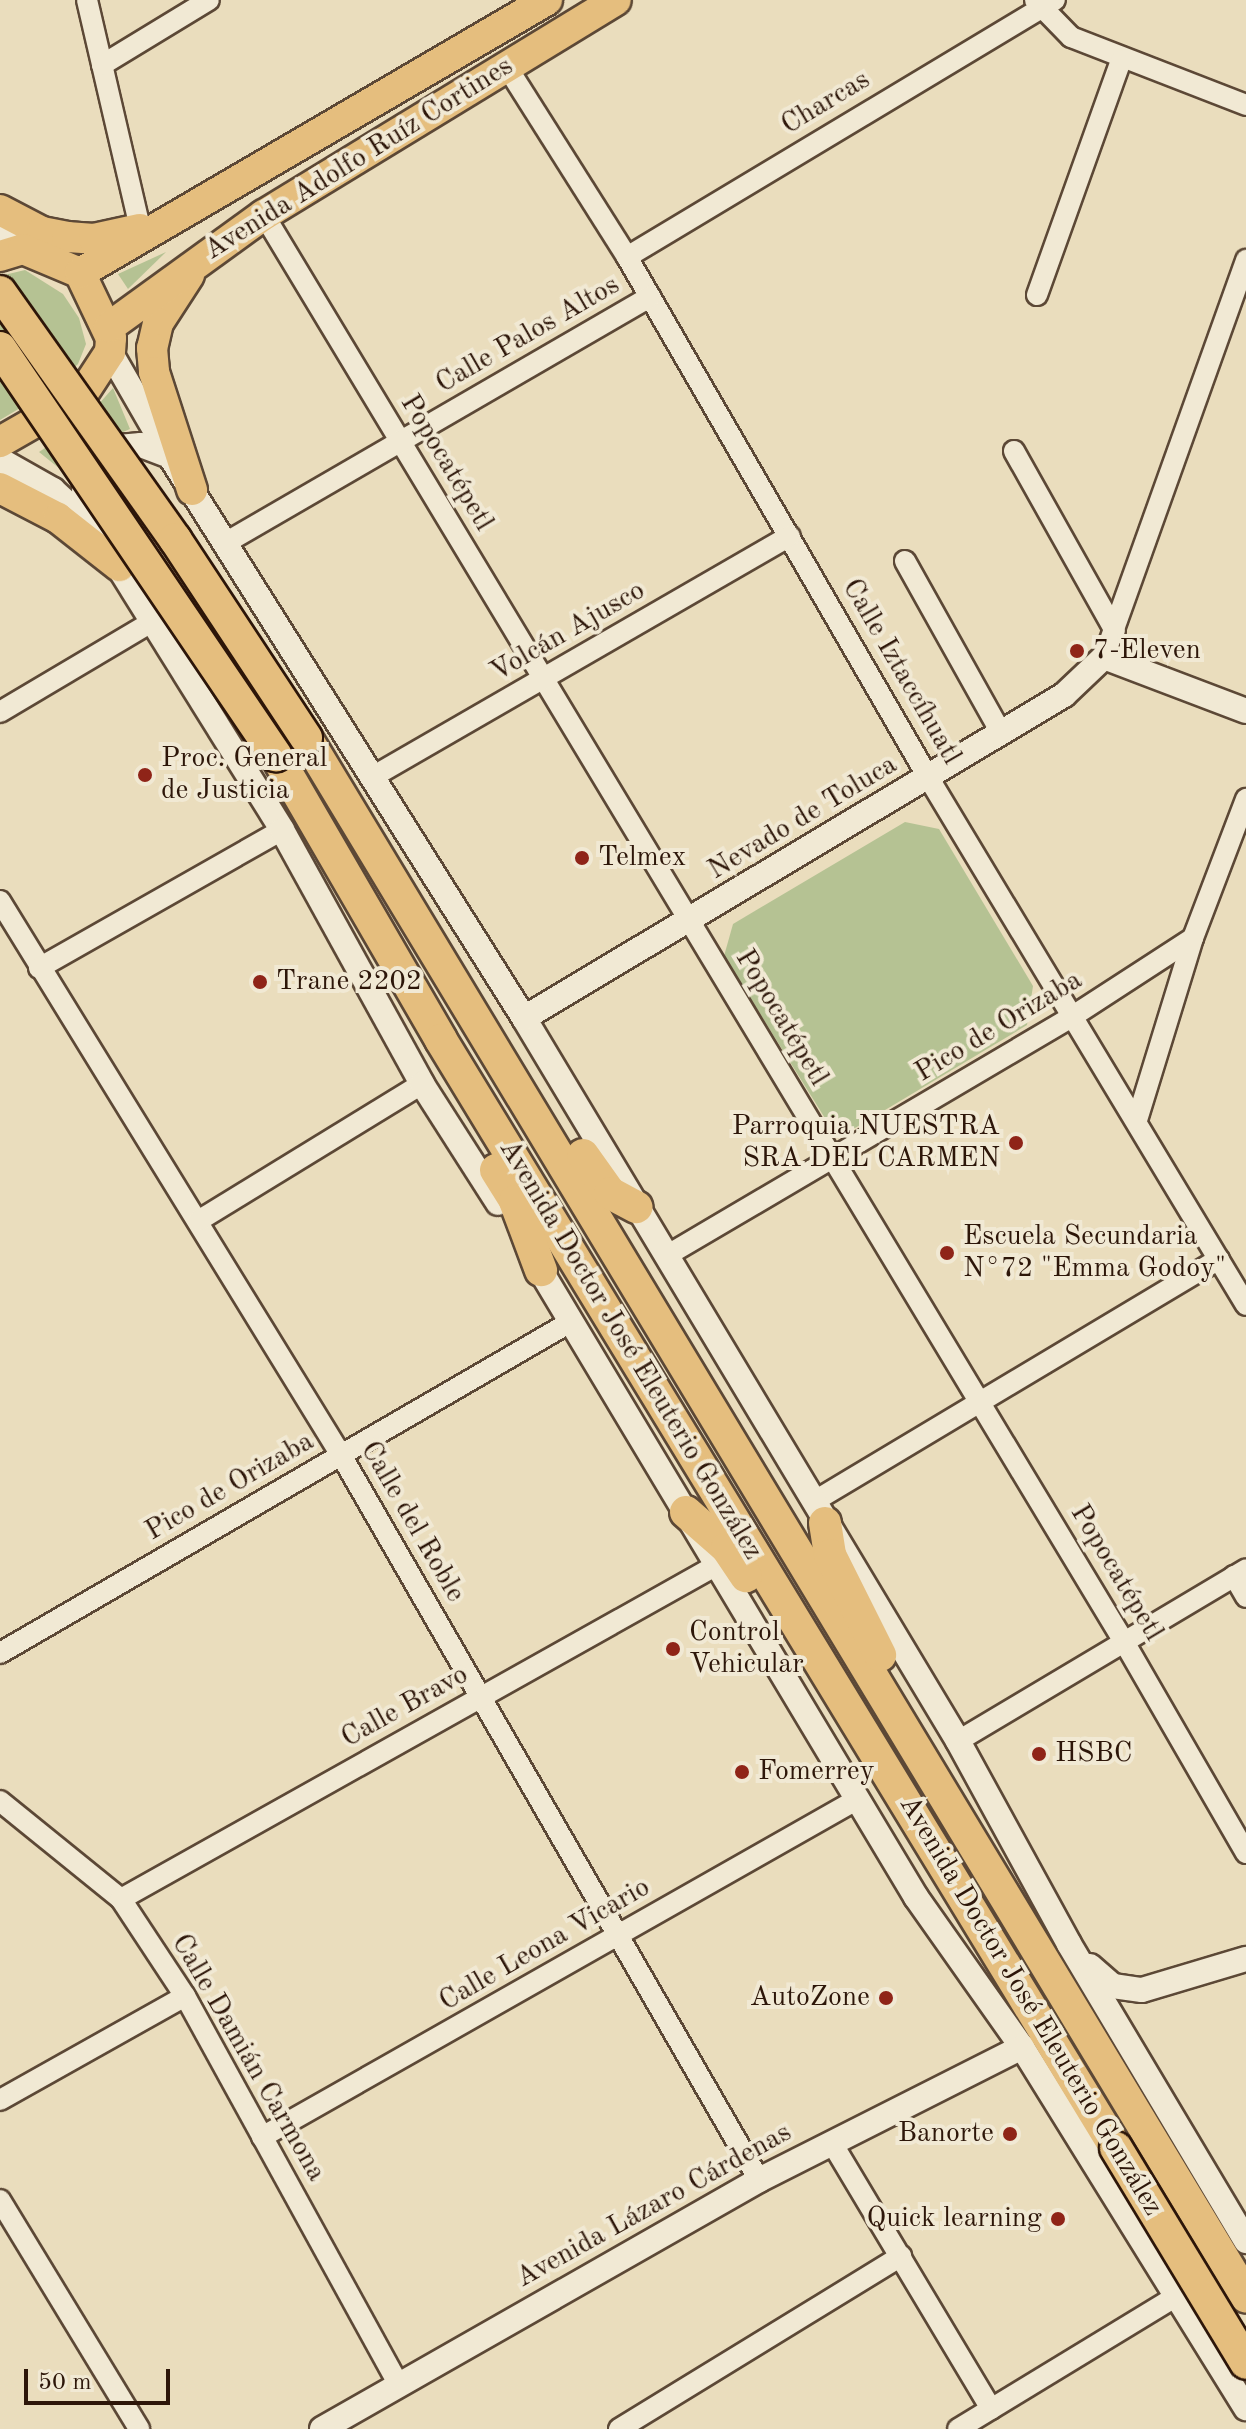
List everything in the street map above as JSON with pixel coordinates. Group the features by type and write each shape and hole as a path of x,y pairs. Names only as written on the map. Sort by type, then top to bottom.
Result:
{"highway":[{"name":"Avenida Doctor José Eleuterio González","path":"0,292 175,539 306,738 486,1030 1246,2296"},
{"name":"Avenida Doctor José Eleuterio González","path":"0,348 276,755 441,1040 1246,2363"},
{"path":"486,1030 514,1045 600,1181 636,1207"},
{"path":"441,1040 459,1109 515,1201 541,1270"},
{"path":"686,1512 727,1548 831,1715 877,1755"},
{"path":"819,1513 830,1555 881,1659 890,1705"}],"main road":[{"name":"Avenida Adolfo Ruíz Cortines","path":"142,234 191,212 547,0"},
{"name":"Avenida Adolfo Ruíz Cortines","path":"0,442 82,395 109,339 204,254 616,0"},
{"path":"0,210 42,232 67,237 94,239 142,234"},
{"path":"80,273 142,234"},
{"path":"8,246 80,273 109,339"},
{"path":"192,490 154,372 152,348 158,323 204,254"},
{"path":"0,488 58,518 119,566"}],"street":[{"path":"87,0 142,234"},
{"path":"102,65 209,0"},
{"path":"1043,3 1071,37 1121,61 1246,105"},
{"name":"Charcas","path":"627,257 1043,3"},
{"path":"1037,295 1121,61"},
{"name":"Calle Iztaccíhuatl","path":"507,67 627,257 928,777 1246,1305"},
{"name":"Popocatépetl","path":"264,215 1123,1640 1246,1853"},
{"path":"1246,260 1104,657 1246,711"},
{"name":"Calle Palos Altos","path":"227,542 650,297"},
{"path":"109,339 170,456 524,1018 958,1741 1069,1944 1246,2241"},
{"path":"95,529 84,486 99,458 131,444 170,456"},
{"path":"1014,451 1115,631"},
{"name":"Avenida Doctor José Eleuterio González","path":"0,460 53,490 95,529 155,620 282,830 422,1084 572,1321 856,1800 916,1897 1022,2047 1246,2408"},
{"name":"Volcán Ajusco","path":"374,776 790,536"},
{"path":"905,561 1001,733"},
{"path":"0,712 155,620"},
{"name":"Nevado de Toluca","path":"524,1018 689,922 1077,686 1104,657"},
{"path":"1137,1120 1193,938 1246,799"},
{"path":"39,968 282,830"},
{"name":"Calle del Roble","path":"0,901 341,1455 759,2180"},
{"name":"Pico de Orizaba","path":"666,1256 1073,1016 1193,938"},
{"path":"198,1221 422,1084"},
{"path":"819,1513 979,1401 1219,1259"},
{"name":"Pico de Orizaba","path":"0,1653 572,1321"},
{"name":"Calle Bravo","path":"121,1899 717,1565"},
{"path":"958,1741 1240,1572 1246,1597"},
{"name":"Calle Leona Vicario","path":"262,2137 856,1800"},
{"name":"Calle Damián Carmona","path":"0,1801 121,1899 185,1996 398,2384"},
{"path":"1069,1944 1098,1974 1125,1990 1246,1959"},
{"path":"0,2100 185,1996"},
{"name":"Avenida Lázaro Cárdenas","path":"322,2429 759,2180 1022,2047"},
{"path":"832,2143 991,2409"},
{"path":"0,2200 139,2429"},
{"path":"619,2429 901,2256"},
{"path":"958,2429 1177,2296"},
{"path":"1193,2323 1214,2336 1246,2328"}],"green space":[{"path":"166,252 128,289 118,274"},
{"path":"25,270 63,294 79,318 86,344 78,364 52,389 0,420 0,276"},
{"path":"113,388 130,429 88,447 60,469 39,452 81,424"},
{"path":"905,822 939,829 1033,986 1027,1025 855,1128 828,1123 724,956 733,924"}],"place":[{"name":"7-Eleven","path":"1077,651"},
{"name":"Proc. General de Justicia","path":"145,775"},
{"name":"Telmex","path":"582,858"},
{"name":"Trane 2202","path":"260,982"},
{"name":"Parroquia NUESTRA SRA DEL CARMEN","path":"1016,1143"},
{"name":"Escuela Secundaria N°72 \"Emma Godoy\"","path":"947,1253"},
{"name":"Control Vehicular","path":"673,1649"},
{"name":"HSBC","path":"1039,1754"},
{"name":"Fomerrey","path":"742,1772"},
{"name":"AutoZone","path":"886,1998"},
{"name":"Banorte","path":"1010,2134"},
{"name":"Quick learning","path":"1058,2219"}]}
